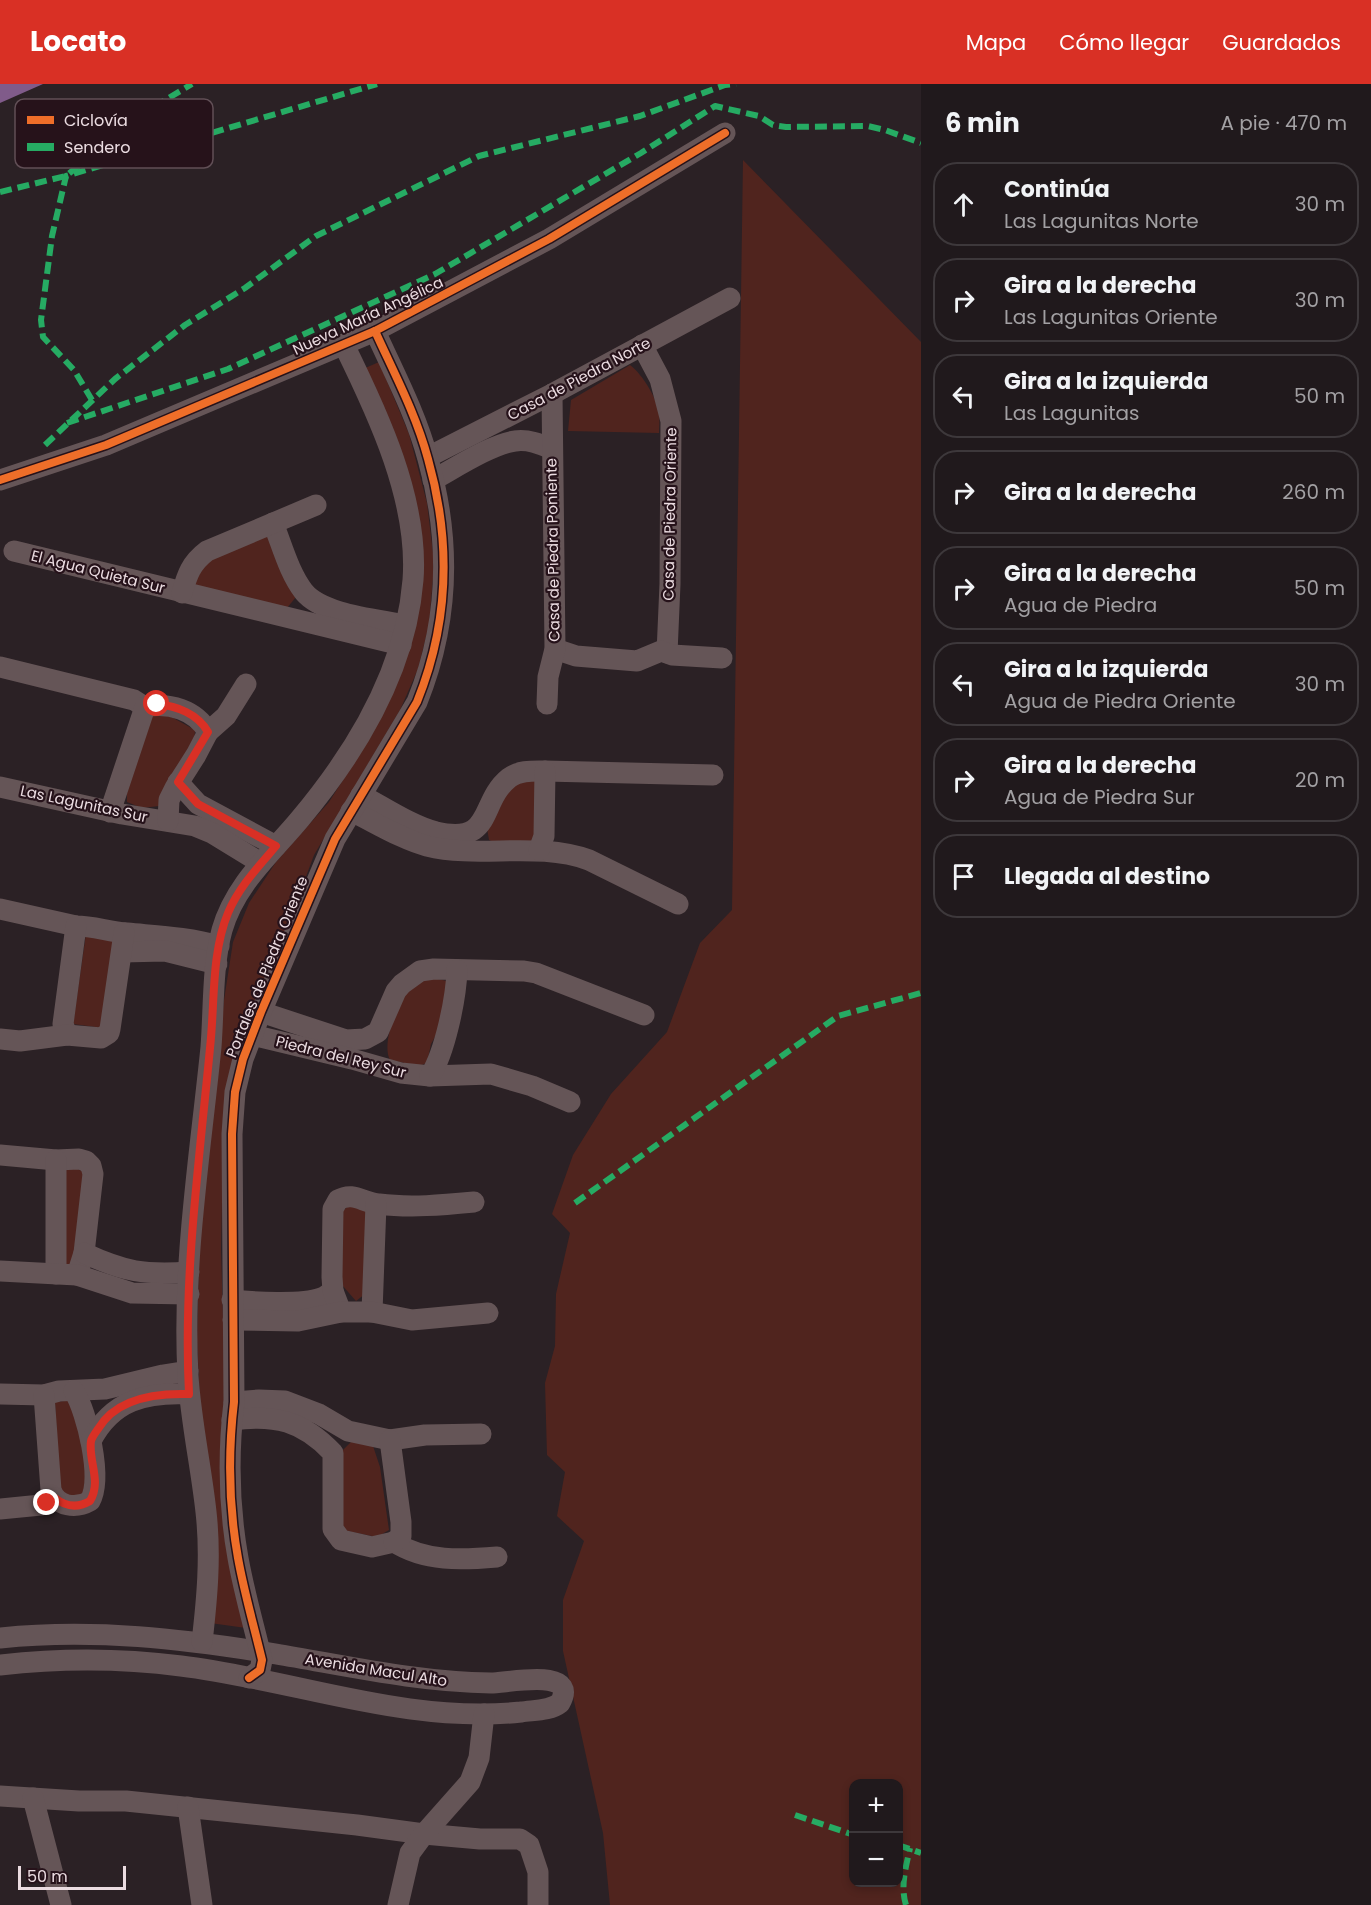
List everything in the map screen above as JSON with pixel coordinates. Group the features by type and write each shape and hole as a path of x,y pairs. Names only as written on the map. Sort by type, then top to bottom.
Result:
{"street":[{"name":"Nueva María Angélica","path":"0,480 106,445 375,331 549,239 725,133"},
{"name":"Casa de Piedra Norte","path":"428,457 552,394 730,298"},
{"name":"Portales de Piedra Oriente","path":"258,1651 238,1557 231,1494 233,1110 238,1077 261,1012 335,839 417,702 427,679 438,637 444,588 443,532 428,457 410,408 375,331"},
{"path":"202,1642 207,1595 208,1542 189,1394 189,1272 194,1188 211,1047 218,955 228,914 242,886 310,807 347,757 372,715 403,635 413,578 413,559 406,509 397,470 385,431 344,345"},
{"name":"Casa de Piedra Oriente","path":"642,345 660,379 671,421 667,653"},
{"name":"Casa de Piedra Poniente","path":"547,704 548,677 555,648 552,394"},
{"name":"Casa de Piedra Norte","path":"433,480 497,447 515,441 534,442 552,449"},
{"path":"182,593 189,570 199,557 217,547 316,505"},
{"path":"273,523 292,570 305,593 327,607 403,635"},
{"name":"El Agua Quieta Sur","path":"14,551 282,616 403,635"},
{"path":"282,616 298,604 305,593"},
{"path":"555,648 576,656 638,661 661,651 687,657 722,658"},
{"path":"0,667 134,700 145,707 157,704 175,706 203,723 208,732"},
{"path":"168,820 169,800 178,782 208,732 226,716 246,684"},
{"path":"110,812 145,707"},
{"path":"356,803 435,831 461,834 473,831 481,825 496,794 509,778 518,773 545,771 713,775"},
{"path":"539,850 544,836 545,771"},
{"path":"178,782 198,804 276,846"},
{"name":"Las Lagunitas Sur","path":"0,786 110,812 195,826 212,833 261,863"},
{"path":"356,803 428,846 495,851 539,850 574,855 589,860 678,904"},
{"path":"481,825 484,841 495,851"},
{"path":"0,909 76,926 89,926 123,943 166,935 200,940 218,955"},
{"path":"68,1035 63,1024 76,926"},
{"path":"0,1039 20,1041 68,1035 101,1038 109,1033 123,943"},
{"path":"382,1068 376,1053 378,1032 396,991 420,971 434,969 536,973 644,1015"},
{"path":"430,1076 439,1062 455,995 457,970"},
{"path":"261,1012 346,1040 365,1039 378,1032"},
{"name":"Piedra del Rey Sur","path":"252,1035 401,1073 430,1076 490,1074 532,1086 570,1102"},
{"path":"0,1155 56,1160 79,1159 92,1166 84,1253 67,1274"},
{"path":"56,1160 67,1274"},
{"path":"341,1312 333,1291 335,1204 345,1196 352,1195 376,1204 427,1205 474,1202"},
{"path":"372,1312 376,1204"},
{"path":"84,1253 123,1269 159,1274 189,1272"},
{"path":"0,1271 67,1274 132,1293 189,1294"},
{"path":"232,1310 259,1302 321,1299 333,1291"},
{"path":"232,1310 298,1320 341,1312 372,1312 412,1320 488,1313"},
{"path":"0,1394 44,1395 59,1391 115,1388 154,1377 188,1371"},
{"path":"44,1395 50,1484 55,1498 65,1504 77,1506 87,1503 92,1497 95,1483 91,1441 84,1411 74,1391"},
{"path":"91,1441 107,1416 126,1404 167,1394 189,1394"},
{"path":"233,1411 259,1400 285,1401 319,1414 348,1431 390,1440 481,1434"},
{"path":"233,1411 294,1424 315,1436 333,1453"},
{"path":"348,1431 333,1453 333,1529 340,1540 357,1544 372,1547 394,1542 401,1536 390,1440"},
{"path":"0,1509 41,1505 55,1498"},
{"path":"394,1542 404,1548 439,1558 497,1557"},
{"path":"109,1660 105,1656 105,1641 114,1635"},
{"name":"Avenida Macul Alto","path":"0,1638 114,1635 202,1642 400,1676 450,1682 502,1683 552,1679 560,1684 563,1698 560,1703 551,1708 484,1714 428,1712 183,1666 109,1660 34,1661 0,1665"},
{"path":"249,1678 260,1670 262,1660 258,1651"},
{"path":"327,1693 333,1690 340,1681 338,1665"},
{"path":"398,1905 410,1852 470,1782 479,1758 484,1714"},
{"path":"0,1796 126,1801 424,1834 480,1839 520,1839 529,1845 538,1872 538,1905"},
{"path":"33,1798 61,1905"},
{"path":"188,1808 202,1905"}],"shaded area":[{"path":"0,84 43,84 0,103"},
{"path":"743,160 921,342 921,1905 610,1905 603,1833 563,1651 563,1600 584,1541 557,1516 565,1472 547,1455 545,1383 555,1346 556,1294 570,1233 552,1214 573,1155 611,1094 667,1032 700,943 732,910"},
{"path":"379,362 409,434 427,503 433,553 429,625 418,669 400,710 314,855 224,1110 221,1249 225,1390 246,1628 210,1623 197,1340 199,1250 224,1000 233,942 249,903 276,862 329,802 373,733 419,576 363,369"},
{"path":"630,365 644,381 658,408 659,433 568,431 571,400"},
{"path":"268,537 296,597 287,608 196,587 195,583 205,562"},
{"path":"166,714 195,730 194,746 159,806 142,808 127,802 127,793 151,715"},
{"path":"538,779 539,830 530,843 502,846 489,840 487,828 510,785"},
{"path":"86,934 115,937 103,1028 73,1024"},
{"path":"433,978 447,981 440,1028 431,1044 427,1063 419,1066 390,1060 388,1041 399,1005 412,986 421,980"},
{"path":"73,1166 85,1173 72,1267 62,1267 63,1170"},
{"path":"361,1205 367,1214 365,1294 356,1301 342,1285 340,1214 348,1206"},
{"path":"74,1400 89,1482 83,1497 60,1494 55,1402"},
{"path":"352,1441 372,1443 380,1467 389,1530 377,1537 347,1531 340,1524 341,1452"}],"marked path":[{"path":"167,99 192,84"},
{"path":"213,133 377,84"},
{"path":"45,445 115,379 185,325 245,288 316,236 479,156 640,116 725,85 736,84"},
{"path":"67,423 228,369 435,274 641,153 715,106 759,116 773,125 786,127 868,126 921,143"},
{"path":"0,192 66,176 76,168"},
{"path":"92,400 74,370 43,337 41,320 52,236 66,176 93,168"},
{"path":"575,1203 838,1016 921,993"},
{"path":"795,1815 849,1833"},
{"path":"903,1847 921,1853"},
{"path":"906,1905 904,1898 905,1869 910,1848"}],"cycle path":[{"path":"0,480 106,445 375,331 549,239 725,133"},
{"path":"249,1678 260,1670 262,1660 238,1558 230,1480 234,1402 232,1134 235,1092 243,1059 261,1012 335,839 417,702 428,672 441,612 443,551 435,489 428,459 404,394 375,331"}],"route":[{"path":"47,1503 55,1498 70,1506 83,1505 90,1501 95,1488 91,1441 107,1416 116,1409 147,1397 189,1394 190,1243 194,1188 211,1047 219,946 222,930 235,898 251,874 276,846 198,804 188,794 178,782 208,732 203,723 175,706 157,704"}]}
